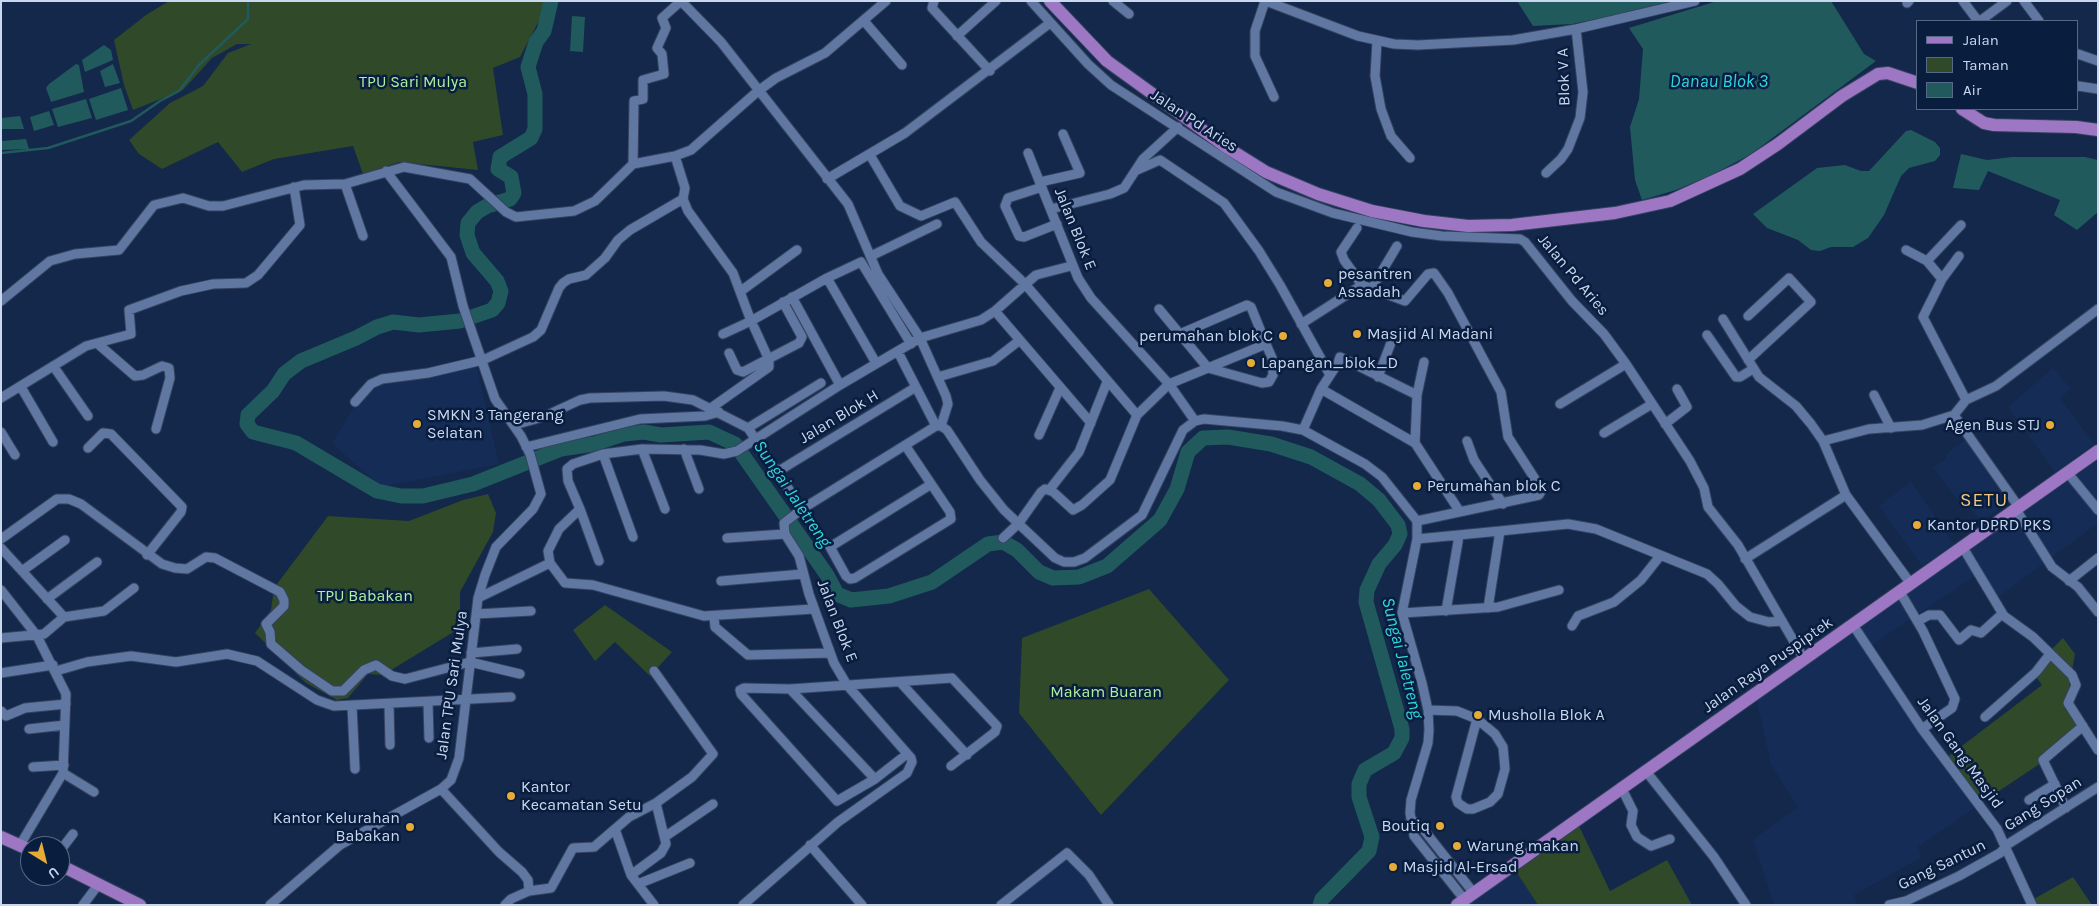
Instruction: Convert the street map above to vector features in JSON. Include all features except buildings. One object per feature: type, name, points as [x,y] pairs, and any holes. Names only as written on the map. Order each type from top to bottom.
[{"type":"main road","points":[[1050,1],[1107,61],[1226,147],[1266,172],[1318,194],[1372,211],[1424,221],[1468,226],[1512,225],[1615,213],[1670,201],[1740,169],[1778,144],[1842,96],[1878,74],[1888,73],[1916,82]]},
{"type":"main road","points":[[1964,110],[1984,123],[1994,126],[2076,127],[2098,130]]},
{"type":"main road","name":"Jalan Raya Puspiptek","points":[[1465,898],[1900,592],[2016,507],[2098,451]]},
{"type":"main road","points":[[1,837],[20,846]]},
{"type":"main road","points":[[70,870],[140,905]]},
{"type":"street","points":[[633,164],[634,101],[643,98],[643,80],[664,74],[662,54],[657,48],[666,28],[662,18],[681,1],[721,42],[848,204],[878,274],[920,338],[938,377],[948,404],[938,426]]},
{"type":"street","points":[[1,301],[50,261],[75,254],[119,250],[148,211],[157,204],[183,198],[216,206],[316,183],[345,184],[404,167],[470,179],[506,212],[516,217],[574,211],[595,201],[633,164],[675,156],[691,150],[758,91],[776,78],[803,66],[825,53],[886,1]]},
{"type":"street","points":[[934,1],[932,8],[990,71]]},
{"type":"street","name":"Jalan Pd Aries","points":[[1031,1],[1088,64],[1111,85],[1276,192],[1334,213],[1412,232],[1442,236],[1523,240],[1572,300],[1604,334],[1626,364],[1700,480],[1708,507],[1734,539],[1804,659]]},
{"type":"street","points":[[1113,1],[1129,14]]},
{"type":"street","points":[[1274,97],[1255,56],[1255,30],[1266,1],[1376,41],[1418,45],[1513,40],[1576,30],[1695,1]]},
{"type":"street","points":[[1963,1],[1978,20]]},
{"type":"street","points":[[1980,20],[2007,1]]},
{"type":"street","points":[[2024,1],[2038,20]]},
{"type":"street","points":[[958,36],[1000,3]]},
{"type":"street","points":[[864,21],[902,65]]},
{"type":"street","points":[[828,179],[905,133],[990,71],[1050,23]]},
{"type":"street","name":"Blok V A","points":[[1546,173],[1561,159],[1568,149],[1580,118],[1583,87],[1576,30]]},
{"type":"street","points":[[1376,41],[1375,76],[1381,109],[1391,136],[1410,158]]},
{"type":"street","points":[[2079,54],[2098,61]]},
{"type":"street","points":[[2079,86],[2098,89]]},
{"type":"street","points":[[1051,209],[1115,192],[1127,184],[1143,159],[1178,127]]},
{"type":"street","points":[[1057,224],[1024,237],[1019,236],[1005,206],[1008,198],[1041,184],[1080,173],[1063,134]]},
{"type":"street","name":"Jalan Blok E","points":[[1028,153],[1072,266],[1091,298],[1169,384],[1195,421]]},
{"type":"street","points":[[870,155],[900,206],[921,216],[955,202],[981,242],[1025,284],[1106,382],[1136,415]]},
{"type":"street","points":[[386,171],[451,257],[463,306],[495,399],[514,425],[528,451],[640,419],[704,416],[715,410],[769,367],[769,360],[752,324],[733,273],[688,211],[683,199],[685,188],[675,156]]},
{"type":"street","points":[[1135,171],[1160,160],[1218,198],[1259,250],[1330,374]]},
{"type":"street","points":[[345,184],[363,236]]},
{"type":"street","points":[[1,398],[22,387],[86,346],[130,334],[130,310],[181,291],[213,284],[246,282],[258,276],[300,224],[294,187]]},
{"type":"street","points":[[355,402],[371,384],[382,379],[428,373],[483,360],[537,334],[563,283],[569,279],[586,275],[605,258],[618,240],[630,230],[683,199]]},
{"type":"street","points":[[871,256],[936,224]]},
{"type":"street","points":[[1926,261],[1961,225]]},
{"type":"street","points":[[1357,228],[1341,252],[1344,260],[1362,285],[1405,301],[1428,274],[1434,273],[1448,293],[1501,392],[1508,437],[1541,486],[1542,492],[1539,495],[1417,521]]},
{"type":"street","points":[[1372,288],[1397,246]]},
{"type":"street","points":[[741,291],[797,250]]},
{"type":"street","points":[[1906,250],[1926,261],[1942,279]]},
{"type":"street","points":[[1959,256],[1942,279],[1923,317],[1966,400]]},
{"type":"street","points":[[723,334],[752,324],[792,296],[860,262],[864,263],[910,344]]},
{"type":"street","points":[[599,561],[568,481],[567,469],[573,464],[603,454],[642,449],[684,449],[724,454],[737,452],[840,384],[920,338],[974,323],[995,312],[1036,275],[1072,266]]},
{"type":"street","points":[[826,278],[876,363]]},
{"type":"street","points":[[1748,316],[1789,278],[1811,302],[1748,360]]},
{"type":"street","points":[[1301,324],[1362,285]]},
{"type":"street","points":[[792,296],[840,384]]},
{"type":"street","points":[[729,353],[736,370],[741,373],[802,341],[802,337],[783,302]]},
{"type":"street","points":[[1159,309],[1208,368],[1262,383],[1269,382],[1274,372],[1272,358],[1251,307],[1248,305],[1180,334]]},
{"type":"street","points":[[1823,441],[1869,429],[1922,425],[1954,415],[1966,400],[1996,386],[2098,309]]},
{"type":"street","points":[[995,312],[1091,423]]},
{"type":"street","points":[[1723,319],[1753,369],[1764,382],[1796,406],[1823,441],[1846,495],[1911,584]]},
{"type":"street","points":[[1707,335],[1736,377],[1740,377],[1753,369]]},
{"type":"street","points":[[938,377],[993,361],[1020,340]]},
{"type":"street","points":[[1378,377],[1392,340]]},
{"type":"street","points":[[98,344],[135,376],[165,366],[169,368],[170,378],[156,428]]},
{"type":"street","points":[[1003,538],[1019,524],[1041,492],[1046,489],[1051,491],[1068,508],[1076,510],[1110,480],[1136,415],[1169,384],[1266,344]]},
{"type":"street","points":[[898,352],[938,426],[947,430],[980,480],[998,503],[1060,560],[1070,562],[1082,560],[1142,515],[1175,444],[1183,430],[1195,421],[1212,419],[1303,430],[1374,471],[1389,484],[1417,521],[1417,539],[1402,613],[1428,710],[1428,743],[1411,800],[1414,836],[1465,898]]},
{"type":"street","points":[[1303,430],[1321,389],[1340,357],[1418,395]]},
{"type":"street","points":[[1416,443],[1418,395],[1424,362]]},
{"type":"street","points":[[1560,404],[1626,364]]},
{"type":"street","points":[[54,367],[88,416]]},
{"type":"street","points":[[1051,491],[1051,487],[1080,452],[1106,382]]},
{"type":"street","points":[[748,428],[821,383]]},
{"type":"street","points":[[22,387],[53,442]]},
{"type":"street","name":"Jalan Blok H","points":[[776,472],[916,387]]},
{"type":"street","points":[[1039,435],[1060,388]]},
{"type":"street","points":[[1321,389],[1416,443],[1460,512]]},
{"type":"street","points":[[1665,424],[1687,407],[1677,389]]},
{"type":"street","points":[[1874,394],[1891,428]]},
{"type":"street","points":[[514,425],[543,417],[580,400],[590,398],[673,396],[693,400],[748,428],[753,441],[776,472],[799,511]]},
{"type":"street","points":[[1604,433],[1652,404]]},
{"type":"street","points":[[1954,415],[2016,507],[2048,562],[2078,587],[2098,612]]},
{"type":"street","name":"Jalan Blok E","points":[[909,758],[847,685],[830,653],[802,574],[798,552],[785,534],[784,523],[799,511],[938,426]]},
{"type":"street","points":[[1,432],[15,455]]},
{"type":"street","points":[[88,448],[103,433],[111,434],[182,507],[181,512],[148,555]]},
{"type":"street","points":[[1467,440],[1474,460],[1503,504]]},
{"type":"street","name":"Jalan Blok E","points":[[905,445],[952,516],[948,522],[851,579],[846,576],[830,548],[930,485]]},
{"type":"street","points":[[642,449],[664,509]]},
{"type":"street","points":[[684,449],[699,489]]},
{"type":"street","name":"Jalan TPU Sari Mulya","points":[[270,905],[340,845],[441,789],[450,780],[455,771],[466,701],[478,598],[485,575],[496,547],[538,502],[541,494],[539,482],[528,451]]},
{"type":"street","points":[[603,454],[632,537]]},
{"type":"street","points":[[2067,472],[2098,510]]},
{"type":"street","points":[[1745,559],[1846,495]]},
{"type":"street","points":[[1,539],[57,499],[69,498],[81,504],[148,555],[175,568],[191,568],[206,557],[214,558],[280,592],[284,600],[284,606],[266,624],[271,644],[301,670],[332,691],[343,691],[364,670],[376,665],[392,676],[405,679],[470,658],[517,649]]},
{"type":"street","points":[[580,508],[559,529],[548,550],[550,562],[565,582],[593,585],[694,615],[714,616],[814,609]]},
{"type":"street","points":[[1417,539],[1568,524],[1587,526],[1707,574],[1736,606],[1750,617],[1769,622],[1782,621]]},
{"type":"street","points":[[1488,608],[1500,531]]},
{"type":"street","points":[[727,538],[785,534]]},
{"type":"street","points":[[1446,611],[1459,536]]},
{"type":"street","points":[[22,571],[65,540]]},
{"type":"street","points":[[1962,546],[2002,614],[2033,637],[2075,681],[2076,686],[2067,702],[2083,726],[2095,735],[2098,750]]},
{"type":"street","points":[[1,548],[64,617]]},
{"type":"street","points":[[1572,626],[1578,616],[1614,602],[1641,580],[1660,556]]},
{"type":"street","points":[[2069,581],[2098,558]]},
{"type":"street","points":[[47,599],[97,562]]},
{"type":"street","points":[[478,598],[550,562]]},
{"type":"street","points":[[721,580],[802,574]]},
{"type":"street","points":[[1,638],[37,636],[49,631],[64,617],[104,611],[134,588]]},
{"type":"street","points":[[1,590],[37,636],[65,690],[64,769],[31,836]]},
{"type":"street","points":[[1402,613],[1488,608],[1531,599],[1559,590]]},
{"type":"street","points":[[1900,592],[1918,621],[1951,687],[1955,701],[1952,708],[1922,728]]},
{"type":"street","points":[[476,614],[531,611]]},
{"type":"street","points":[[1918,621],[1929,615],[1940,615],[1960,640],[1971,630],[1981,633],[2002,614]]},
{"type":"street","points":[[714,616],[715,627],[748,656],[830,653]]},
{"type":"street","name":"Jalan Gang Masjid","points":[[1852,625],[1922,728],[1993,824],[2032,905]]},
{"type":"street","points":[[1,673],[55,668],[131,656],[176,662],[227,654],[257,661],[317,700],[334,706],[389,705],[511,697]]},
{"type":"street","points":[[1985,717],[2036,672],[2050,654]]},
{"type":"street","points":[[470,658],[520,674]]},
{"type":"street","points":[[505,905],[511,899],[529,891],[551,888],[572,848],[594,847],[629,817],[656,803],[692,777],[713,754],[654,671]]},
{"type":"street","points":[[909,758],[837,802],[740,692],[744,688],[790,689],[952,678],[996,724],[995,732],[951,766]]},
{"type":"street","points":[[900,682],[967,755]]},
{"type":"street","points":[[790,689],[875,779]]},
{"type":"street","points":[[428,703],[429,738]]},
{"type":"street","points":[[3,715],[25,708],[66,704]]},
{"type":"street","points":[[389,705],[390,744]]},
{"type":"street","points":[[352,706],[355,769]]},
{"type":"street","points":[[1428,710],[1457,711],[1477,719],[1495,734],[1506,757],[1505,769],[1494,799],[1478,807],[1467,809],[1458,804],[1456,797],[1477,719]]},
{"type":"street","points":[[29,729],[65,725]]},
{"type":"street","points":[[2066,808],[2042,760],[2083,726]]},
{"type":"street","points":[[743,905],[810,845],[864,803],[907,773],[909,758]]},
{"type":"street","points":[[33,767],[64,769],[94,792]]},
{"type":"street","points":[[1645,770],[1700,838],[1746,905]]},
{"type":"street","points":[[2030,800],[2055,784]]},
{"type":"street","points":[[1621,787],[1633,811],[1631,825],[1637,837],[1651,846],[1670,839]]},
{"type":"street","name":"Gang Sopan","points":[[2005,846],[2098,787]]},
{"type":"street","points":[[441,789],[499,852],[522,872],[528,880],[529,891]]},
{"type":"street","points":[[632,875],[661,854],[666,844],[666,836],[656,803]]},
{"type":"street","points":[[666,836],[713,804]]},
{"type":"street","points":[[1411,818],[1423,829],[1465,898]]},
{"type":"street","points":[[615,829],[632,875],[654,905]]},
{"type":"street","points":[[70,838],[73,834]]},
{"type":"street","points":[[810,845],[862,905]]},
{"type":"street","name":"Gang Santun","points":[[1889,905],[1909,900],[1959,876],[2005,846]]},
{"type":"street","points":[[1000,905],[1067,853],[1089,875],[1109,905]]},
{"type":"street","points":[[638,884],[690,863]]},
{"type":"street","points":[[84,905],[98,885]]},
{"type":"shaded area","name":"SMKN 3 Tangerang Selatan","points":[[476,364],[499,464],[381,487],[332,443],[355,406],[381,384]]},
{"type":"shaded area","name":"Agen Bus STJ","points":[[2053,368],[2071,389],[2060,398],[2094,444],[2055,472],[2008,407]]},
{"type":"shaded area","points":[[1966,439],[2011,500],[1981,522],[1969,507],[1965,509],[1933,468],[1947,458],[1945,455]]},
{"type":"shaded area","points":[[2098,456],[2098,523],[1993,601],[1975,576],[1870,646],[1978,805],[1918,847],[1922,857],[1854,895],[1858,905],[1774,905],[1753,840],[1798,807],[1771,765],[1756,697]]},
{"type":"shaded area","name":"Kantor DPRD PKS","points":[[1911,482],[1954,544],[1922,566],[1879,506]]},
{"type":"shaded area","points":[[1073,850],[1105,905],[1006,905]]},
{"type":"shaded area","points":[[1515,870],[1538,905],[1467,905]]},
{"type":"green space","name":"TPU Sari Mulya","points":[[169,1],[546,1],[543,13],[520,57],[493,68],[503,135],[473,142],[478,170],[399,162],[363,174],[353,146],[274,159],[242,172],[218,142],[162,169],[139,154],[129,140],[170,103],[203,86],[228,53],[251,44],[237,44],[212,58],[183,90],[133,110],[124,85],[114,40],[146,15]]},
{"type":"green space","name":"TPU Babakan","points":[[488,494],[496,513],[493,532],[460,592],[460,628],[383,675],[368,674],[348,698],[337,700],[306,683],[255,633],[271,610],[274,588],[328,516],[409,521],[463,500]]},
{"type":"green space","name":"Makam Buaran","points":[[1149,589],[1229,680],[1101,815],[1019,713],[1022,638]]},
{"type":"green space","points":[[605,605],[672,652],[650,676],[615,642],[595,661],[573,630]]},
{"type":"green space","points":[[2063,638],[2075,654],[2065,709],[2080,724],[2041,763],[1978,805],[1946,758],[2042,685],[2031,670]]},
{"type":"green space","points":[[1579,826],[1610,891],[1667,860],[1692,905],[1538,905],[1515,870]]},
{"type":"green space","points":[[2073,877],[2092,905],[2023,905]]},
{"type":"water","points":[[1517,1],[1669,1],[1659,6],[1572,24],[1533,26]]},
{"type":"water","name":"Danau Blok 3","points":[[1717,1],[1831,1],[1864,54],[1876,61],[1751,154],[1712,175],[1676,190],[1642,200],[1635,180],[1630,127],[1639,99],[1643,49],[1629,28]]},
{"type":"water","points":[[572,16],[585,17],[583,52],[570,51]]},
{"type":"water","points":[[104,45],[111,50],[113,60],[85,72],[82,60]]},
{"type":"water","points":[[76,64],[79,65],[84,92],[51,102],[46,88]]},
{"type":"water","points":[[113,64],[120,83],[105,87],[100,71]]},
{"type":"water","points":[[121,88],[128,110],[96,120],[89,99]]},
{"type":"water","points":[[86,99],[92,118],[58,127],[52,109]]},
{"type":"water","points":[[49,111],[54,125],[34,131],[30,117]]},
{"type":"water","points":[[20,116],[24,129],[1,129],[1,118]]},
{"type":"water","points":[[1911,130],[1935,142],[1940,148],[1940,155],[1935,161],[1909,168],[1901,176],[1884,215],[1868,238],[1853,247],[1831,247],[1820,251],[1811,250],[1798,240],[1767,228],[1753,214],[1817,168],[1845,165],[1861,171],[1869,171],[1906,131]]},
{"type":"water","points":[[26,139],[29,149],[1,150],[1,141]]},
{"type":"water","points":[[1961,154],[1987,160],[2012,157],[2085,157],[2098,160],[2098,212],[2077,230],[2054,215],[2060,200],[1988,171],[1979,190],[1953,188]]},
{"type":"waterway","points":[[1,153],[48,148],[131,121],[160,101],[179,91],[199,65],[248,19],[248,1]]},
{"type":"waterway","name":"Sungai Jaletreng","points":[[551,1],[544,31],[536,42],[528,67],[535,94],[535,129],[531,138],[500,157],[498,169],[511,177],[514,193],[510,199],[487,206],[477,212],[468,223],[467,235],[473,253],[497,281],[501,291],[498,303],[492,310],[460,321],[419,325],[393,322],[377,327],[301,361],[284,374],[273,391],[248,415],[247,424],[253,432],[296,443],[377,491],[401,496],[423,496],[473,484],[561,449],[594,444],[624,434],[644,432],[661,435],[709,432],[735,444],[827,575],[837,594],[851,600],[889,596],[932,582],[988,544],[1003,542],[1017,550],[1039,572],[1053,578],[1079,577],[1107,566],[1160,520],[1177,489],[1188,452],[1203,438],[1228,437],[1271,444],[1311,457],[1360,484],[1379,500],[1398,525],[1400,534],[1395,545],[1379,564],[1367,590],[1366,602],[1402,729],[1402,738],[1394,753],[1365,770],[1359,784],[1359,797],[1372,837],[1369,851],[1322,899],[1320,905]]},
{"type":"place","name":"pesantren Assadah","points":[[1328,283]]},
{"type":"place","name":"Masjid Al Madani","points":[[1357,334]]},
{"type":"place","name":"perumahan blok C","points":[[1283,336]]},
{"type":"place","name":"Lapangan_blok_D","points":[[1251,363]]},
{"type":"place","name":"SMKN 3 Tangerang Selatan","points":[[417,424]]},
{"type":"place","name":"Agen Bus STJ","points":[[2050,425]]},
{"type":"place","name":"Perumahan blok C","points":[[1417,486]]},
{"type":"place","name":"Kantor DPRD PKS","points":[[1917,525]]},
{"type":"place","name":"Musholla Blok A","points":[[1478,715]]},
{"type":"place","name":"Kantor Kecamatan Setu","points":[[511,796]]},
{"type":"place","name":"Boutiq","points":[[1440,826]]},
{"type":"place","name":"Kantor Kelurahan Babakan","points":[[410,827]]},
{"type":"place","name":"Warung makan","points":[[1457,846]]},
{"type":"place","name":"Masjid Al-Ersad","points":[[1393,867]]},
{"type":"district","name":"SETU","points":[[1984,501]]}]
